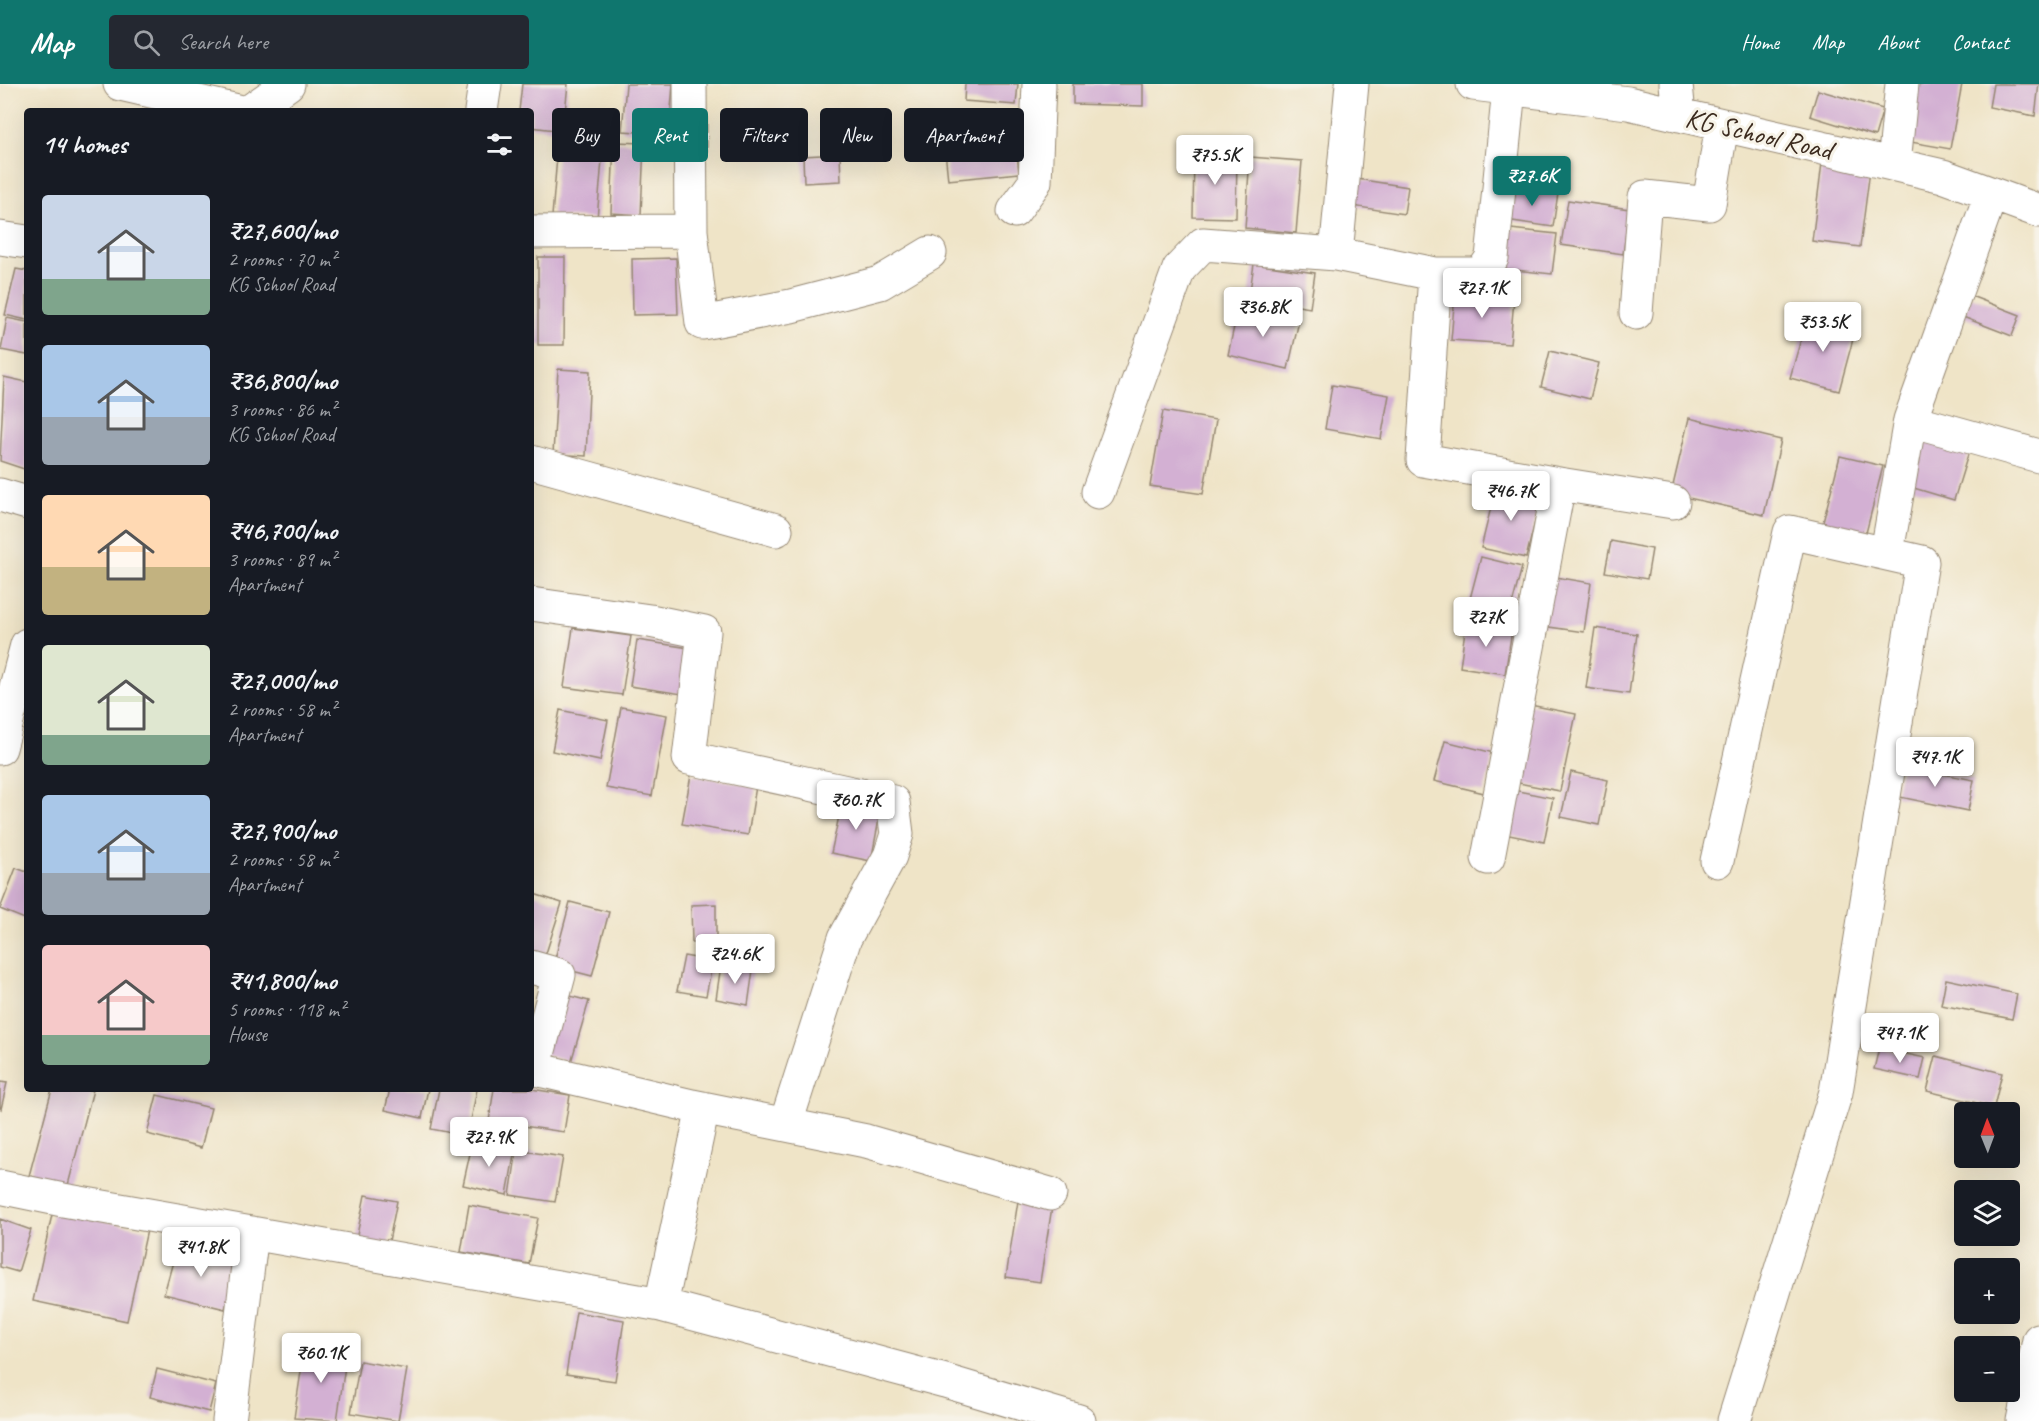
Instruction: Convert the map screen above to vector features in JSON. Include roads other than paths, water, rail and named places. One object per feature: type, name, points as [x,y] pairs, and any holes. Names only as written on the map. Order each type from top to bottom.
[{"type":"street","points":[[120,84],[225,108]]},
{"type":"street","points":[[254,108],[288,84]]},
{"type":"street","points":[[481,108],[485,84]]},
{"type":"street","points":[[690,84],[691,231],[702,323],[791,306],[880,283],[930,253]]},
{"type":"street","points":[[1014,212],[1035,182],[1039,84]]},
{"type":"street","points":[[1336,254],[1352,84]]},
{"type":"street","name":"KG School Road","points":[[1473,84],[1628,103],[1677,99],[1722,125],[1942,176],[2039,211]]},
{"type":"street","points":[[1894,164],[1902,84]]},
{"type":"street","points":[[1098,492],[1179,269],[1203,244],[1336,254],[1436,274],[1475,274],[1484,270],[1492,258],[1509,89]]},
{"type":"street","points":[[1636,314],[1645,197],[1709,204],[1722,125]]},
{"type":"street","points":[[1887,552],[1910,420],[1991,194]]},
{"type":"street","points":[[534,232],[691,231]]},
{"type":"street","points":[[0,238],[24,242]]},
{"type":"street","points":[[1436,274],[1423,460],[1673,502]]},
{"type":"street","points":[[1910,420],[2039,456]]},
{"type":"street","points":[[534,463],[776,530]]},
{"type":"street","points":[[1488,858],[1559,484]]},
{"type":"street","points":[[0,495],[24,502]]},
{"type":"street","points":[[1717,861],[1790,532],[1887,552],[1922,562],[1836,1092],[1734,1421]]},
{"type":"street","points":[[534,604],[650,621],[704,632],[688,758],[893,802],[897,834],[890,855],[845,938],[786,1123]]},
{"type":"street","points":[[0,748],[24,656]]},
{"type":"street","points":[[534,968],[559,975],[534,1062]]},
{"type":"street","points":[[534,1069],[704,1108],[866,1141],[1050,1194]]},
{"type":"street","points":[[661,1305],[704,1108]]},
{"type":"street","points":[[0,1187],[661,1305],[945,1381],[1079,1421]]},
{"type":"street","points":[[229,1421],[252,1233]]},
{"type":"street","points":[[2023,1421],[2039,1340]]}]
